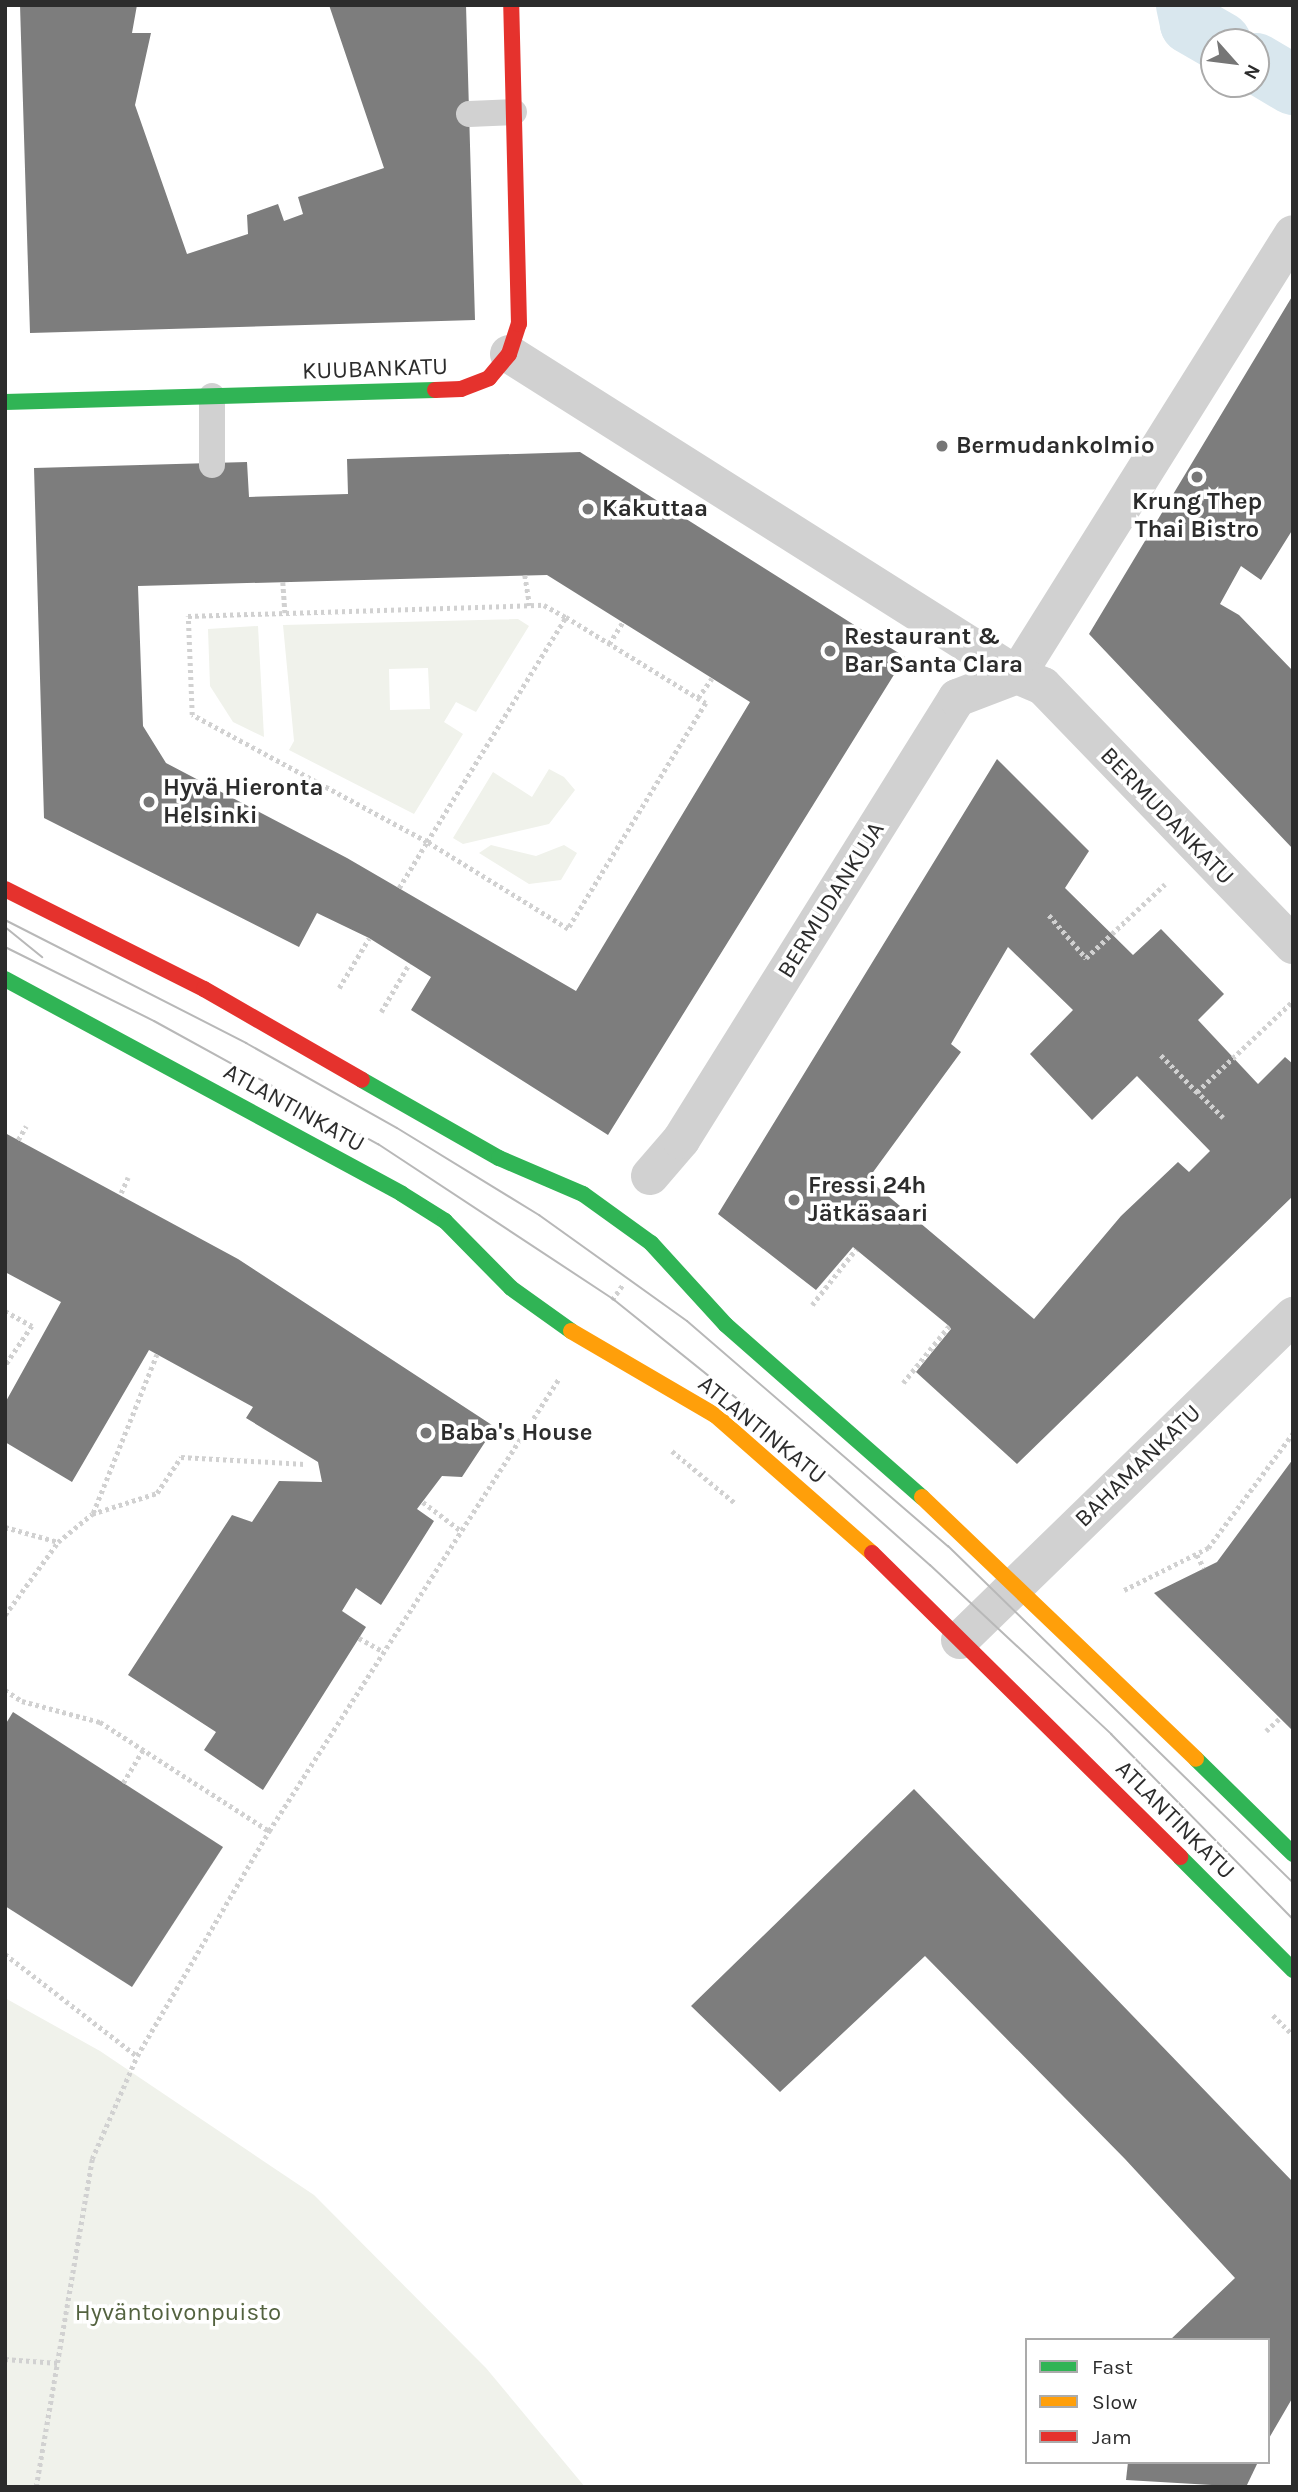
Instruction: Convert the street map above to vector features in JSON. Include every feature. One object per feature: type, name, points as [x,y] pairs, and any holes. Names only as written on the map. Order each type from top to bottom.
[{"type":"street","name":"KUUBANKATU","points":[[5,402],[461,389],[489,378],[509,354],[519,324],[511,5]]},
{"type":"street","points":[[509,354],[1030,681],[1293,234]]},
{"type":"street","name":"BERMUDANKATU","points":[[1030,681],[1293,945]]},
{"type":"street","name":"BERMUDANKUJA","points":[[650,1176],[681,1140],[957,698],[1030,681]]},
{"type":"street","points":[[5,889],[216,996],[499,1158],[583,1194],[651,1243],[726,1325],[1017,1584],[1293,1854]]},
{"type":"street","name":"ATLANTINKATU","points":[[5,979],[172,1066],[445,1222],[511,1288],[551,1320],[715,1415],[911,1586],[972,1628],[1293,1970]]},
{"type":"street","name":"BAHAMANKATU","points":[[972,1628],[1293,1316]]},
{"type":"lane","points":[[469,114],[514,112]]},
{"type":"lane","points":[[212,396],[212,465]]},
{"type":"path","points":[[525,575],[530,606]]},
{"type":"path","points":[[283,582],[285,613]]},
{"type":"path","points":[[544,605],[566,617],[706,703],[568,929],[427,842],[192,715],[188,616],[530,606],[544,605]]},
{"type":"path","points":[[399,888],[566,617]]},
{"type":"path","points":[[609,643],[623,622]]},
{"type":"path","points":[[698,698],[712,678]]},
{"type":"path","points":[[1049,915],[1086,958],[1201,852]]},
{"type":"path","points":[[339,988],[369,938]]},
{"type":"path","points":[[381,1012],[409,964]]},
{"type":"path","points":[[1198,1092],[1293,1001]]},
{"type":"path","points":[[1161,1055],[1223,1118]]},
{"type":"path","points":[[18,1140],[26,1126]]},
{"type":"path","points":[[121,1193],[128,1177]]},
{"type":"path","points":[[812,1305],[856,1249]]},
{"type":"path","points":[[5,1311],[32,1326],[5,1366]]},
{"type":"path","points":[[903,1383],[949,1326]]},
{"type":"path","points":[[92,1514],[157,1354]]},
{"type":"path","points":[[36,2487],[92,2159],[137,2056],[269,1831],[383,1651],[559,1378],[566,1381]]},
{"type":"path","points":[[1124,1590],[1208,1548],[1293,1433]]},
{"type":"path","points":[[661,1442],[744,1510]]},
{"type":"path","points":[[5,1615],[58,1542],[92,1514],[158,1493],[181,1457],[305,1464]]},
{"type":"path","points":[[423,1502],[460,1530]]},
{"type":"path","points":[[5,1527],[58,1542]]},
{"type":"path","points":[[1196,1555],[1204,1568]]},
{"type":"path","points":[[359,1638],[383,1651]]},
{"type":"path","points":[[5,1690],[22,1701],[100,1722],[269,1831]]},
{"type":"path","points":[[1266,1731],[1280,1718]]},
{"type":"path","points":[[123,1783],[143,1750]]},
{"type":"path","points":[[5,1954],[137,2056]]},
{"type":"path","points":[[5,2359],[58,2363]]},
{"type":"green space","points":[[518,619],[529,626],[476,712],[456,702],[444,722],[463,734],[414,814],[289,750],[294,741],[283,625]],"holes":[[[428,668],[430,709],[390,710],[389,669]]]},
{"type":"green space","points":[[258,626],[264,737],[233,722],[210,686],[208,629]]},
{"type":"green space","points":[[549,769],[564,777],[575,790],[549,824],[463,844],[453,838],[493,772],[532,797]]},
{"type":"green space","points":[[491,845],[536,856],[564,845],[577,853],[561,880],[529,884],[479,853]]},
{"type":"green space","name":"Hyväntoivonpuisto","points":[[5,1998],[100,2051],[314,2195],[486,2368],[585,2487],[5,2487]]},
{"type":"building","points":[[20,5],[137,5],[132,33],[151,33],[135,105],[187,254],[248,234],[247,215],[278,204],[284,221],[303,214],[298,197],[384,168],[329,5],[466,5],[475,320],[30,333]]},
{"type":"building","points":[[1293,295],[1293,529],[1261,580],[1241,566],[1220,604],[1239,615],[1293,671],[1293,849],[1089,634]]},
{"type":"building","points":[[580,452],[905,657],[608,1135],[411,1010],[431,977],[369,938],[317,913],[299,947],[44,818],[34,468],[247,462],[249,497],[348,494],[347,459]],"holes":[[[547,575],[750,702],[576,991],[347,858],[166,763],[143,726],[138,586]]]},
{"type":"building","points":[[997,759],[1089,851],[1065,888],[1133,955],[1161,929],[1224,994],[1198,1020],[1258,1084],[1285,1057],[1293,1064],[1293,1196],[1017,1464],[916,1372],[951,1329],[949,1326],[853,1247],[816,1290],[718,1214]],"holes":[[[1008,947],[1073,1010],[1030,1054],[1092,1120],[1137,1076],[1210,1151],[1189,1172],[1178,1162],[1121,1216],[1034,1319],[868,1179],[961,1052],[951,1044]]]},
{"type":"building","points":[[5,1133],[238,1259],[495,1427],[462,1477],[442,1476],[417,1509],[434,1521],[381,1605],[356,1588],[342,1611],[366,1627],[263,1790],[204,1750],[216,1732],[128,1675],[232,1515],[252,1522],[279,1481],[322,1482],[318,1462],[246,1418],[253,1407],[149,1350],[72,1482],[5,1442],[5,1403],[61,1302],[5,1272]]},
{"type":"building","points":[[1293,1459],[1293,1731],[1154,1593],[1217,1562]]},
{"type":"building","points":[[13,1712],[223,1847],[132,1987],[5,1906],[5,1725]]},
{"type":"building","points":[[914,1789],[1293,2182],[1293,2397],[1270,2437],[1270,2338],[1172,2338],[1235,2278],[1125,2159],[925,1956],[780,2092],[691,2006]]},
{"type":"building","points":[[1128,2464],[1257,2464],[1246,2487],[1126,2480]]},
{"type":"waterway","points":[[1186,5],[1190,24],[1200,30]]},
{"type":"waterway","points":[[1270,71],[1293,85]]},
{"type":"tram line","points":[[5,920],[246,1043],[397,1128],[539,1215],[687,1321],[948,1546],[1293,1883]]},
{"type":"tram line","points":[[5,927],[42,957]]},
{"type":"tram line","points":[[5,947],[154,1021],[378,1144],[613,1299],[797,1447],[930,1565],[1111,1734],[1293,1919]]},
{"type":"traffic: fast","points":[[5,402],[435,390]]},
{"type":"traffic: fast","points":[[5,979],[402,1194],[445,1221],[511,1288],[571,1331]]},
{"type":"traffic: fast","points":[[362,1080],[499,1158],[583,1194],[651,1243],[726,1325],[922,1497]]},
{"type":"traffic: fast","points":[[1196,1759],[1293,1854]]},
{"type":"traffic: fast","points":[[1180,1857],[1293,1970]]},
{"type":"traffic: slow","points":[[571,1331],[715,1415],[872,1553]]},
{"type":"traffic: slow","points":[[922,1497],[1196,1759]]},
{"type":"traffic: jam","points":[[435,390],[461,389],[489,378],[509,354],[519,324],[511,5]]},
{"type":"traffic: jam","points":[[5,889],[204,989],[362,1080]]},
{"type":"traffic: jam","points":[[872,1553],[1180,1857]]},
{"type":"place","name":"Bermudankolmio","points":[[942,446]]},
{"type":"place","name":"Krung Thep Thai Bistro","points":[[1197,477]]},
{"type":"place","name":"Kakuttaa","points":[[588,509]]},
{"type":"place","name":"Restaurant & Bar Santa Clara","points":[[830,651]]},
{"type":"place","name":"Hyvä Hieronta Helsinki","points":[[149,802]]},
{"type":"place","name":"Fressi 24h Jätkäsaari","points":[[794,1200]]},
{"type":"place","name":"Baba's House","points":[[426,1433]]}]
